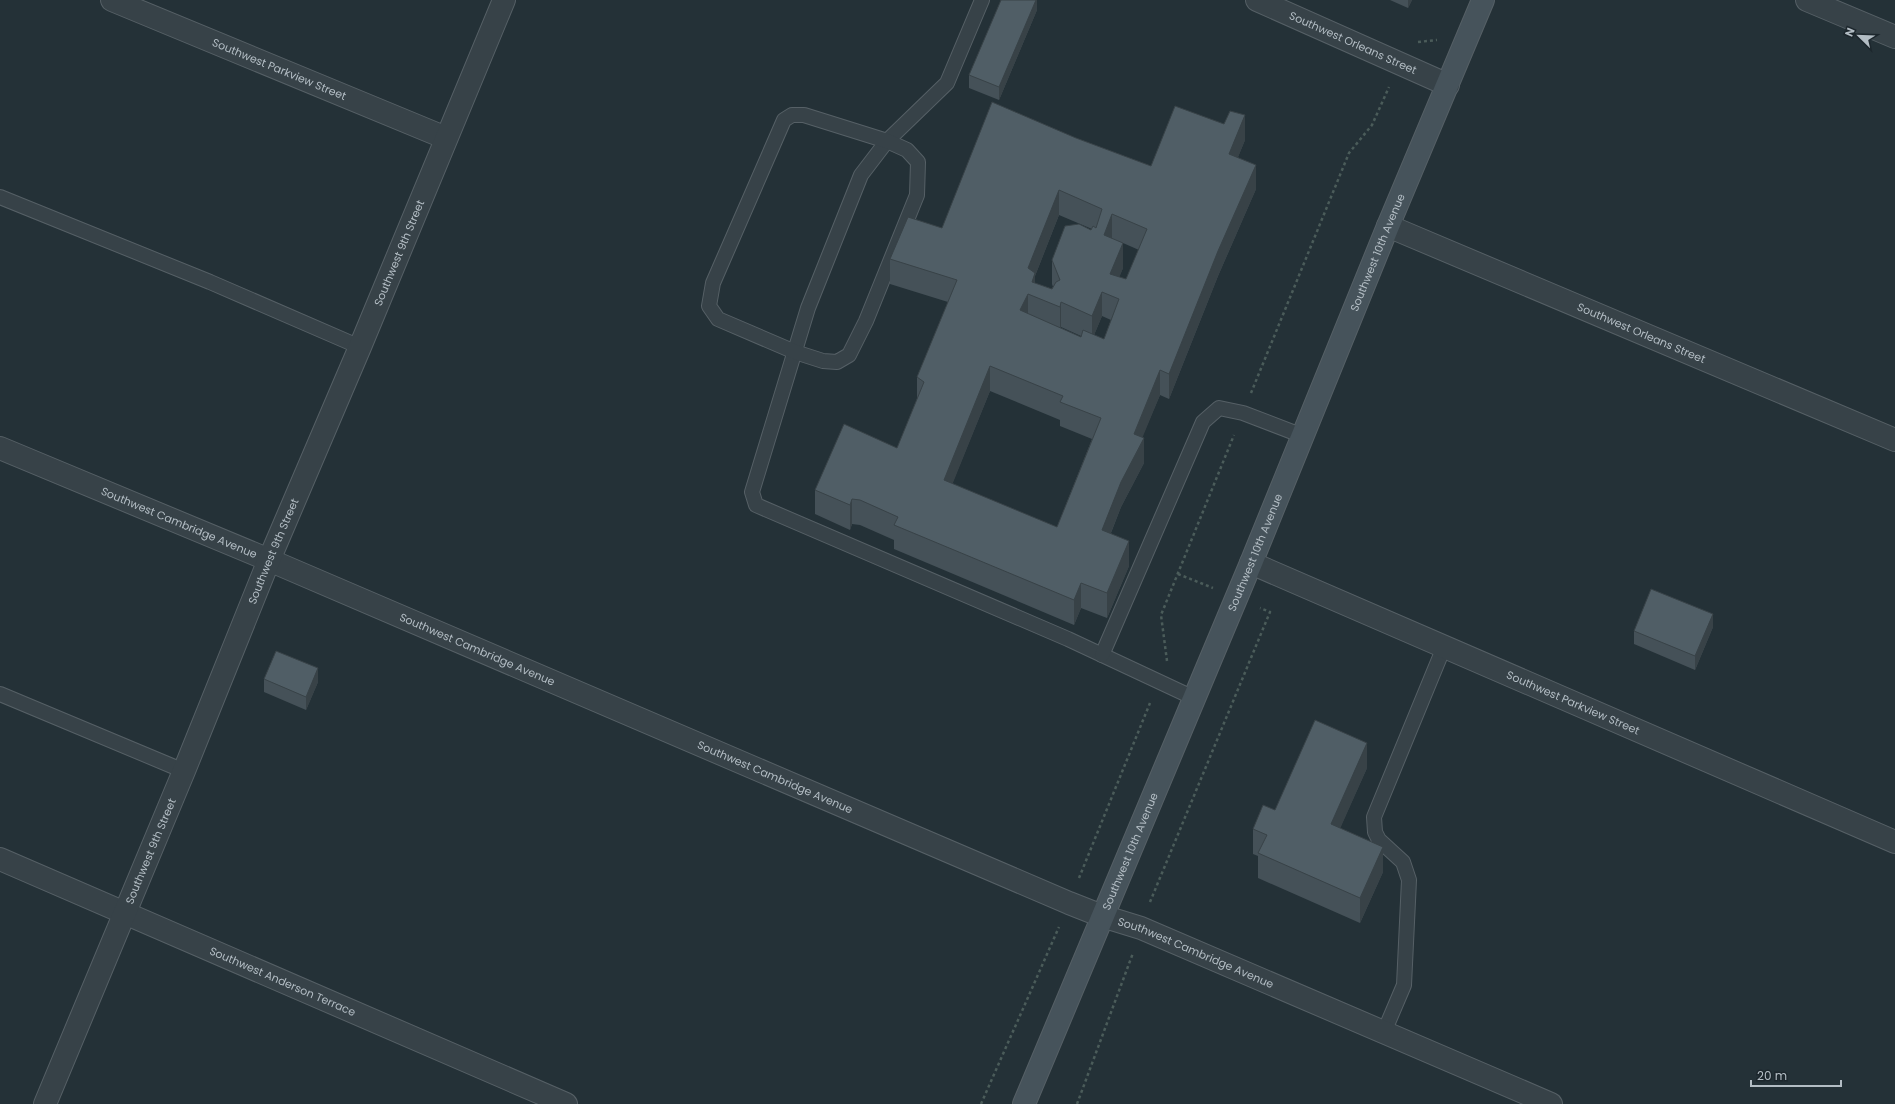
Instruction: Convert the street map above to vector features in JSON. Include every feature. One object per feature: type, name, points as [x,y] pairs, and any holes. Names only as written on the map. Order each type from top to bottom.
[{"type":"main road","name":"Southwest 10th Avenue","points":[[1024,1104],[1251,564],[1388,226],[1483,0]]},
{"type":"street","name":"Southwest Parkview Street","points":[[112,0],[446,138]]},
{"type":"street","name":"Southwest 9th Street","points":[[45,1104],[184,771],[269,560],[360,347],[504,0]]},
{"type":"street","name":"Southwest Orleans Street","points":[[1257,0],[1448,85]]},
{"type":"street","points":[[1807,0],[1895,37]]},
{"type":"street","name":"Southwest Orleans Street","points":[[1388,226],[1895,440]]},
{"type":"street","name":"Southwest Cambridge Avenue","points":[[0,448],[269,560],[1069,903],[1102,916],[1141,928],[1552,1104]]},
{"type":"street","name":"Southwest Parkview Street","points":[[1251,564],[1895,842]]},
{"type":"street","name":"Southwest Anderson Terrace","points":[[0,859],[566,1104]]},
{"type":"lane","points":[[982,0],[947,83],[887,141],[861,174],[808,308],[752,492],[756,505],[1102,655],[1194,698]]},
{"type":"lane","points":[[792,115],[804,115],[887,141],[907,150],[918,162],[917,195],[866,322],[849,356],[837,362],[823,361],[795,352],[718,318],[709,306],[713,283],[784,120],[792,115]]},
{"type":"lane","points":[[0,197],[210,282],[360,347]]},
{"type":"lane","points":[[1102,655],[1203,422],[1219,408],[1243,413],[1303,436]]},
{"type":"lane","points":[[1384,1032],[1404,985],[1409,880],[1403,862],[1379,840],[1375,832],[1374,817],[1444,647]]},
{"type":"lane","points":[[0,694],[184,771]]},
{"type":"path","points":[[981,1104],[1069,903],[1167,660],[1161,615],[1349,153],[1372,125],[1408,42],[1436,40],[1439,34]]},
{"type":"path","points":[[1077,1104],[1131,959],[1153,894],[1270,612],[1178,574]]},
{"type":"building","points":[[1001,0],[1036,0],[999,87],[969,75]]},
{"type":"building","points":[[992,102],[1076,138],[1151,166],[1175,106],[1224,124],[1230,111],[1245,115],[1229,154],[1256,165],[1218,251],[1169,374],[1160,370],[1134,434],[1144,438],[1121,482],[1102,530],[1129,541],[1107,593],[1081,583],[1074,600],[894,525],[898,517],[860,500],[852,499],[850,505],[815,490],[844,424],[897,448],[924,382],[917,377],[957,280],[890,259],[908,217],[942,228]],"holes":[[[1059,190],[1102,209],[1096,228],[1093,226],[1091,230],[1079,224],[1065,226],[1052,260],[1060,280],[1056,282],[1052,289],[1032,282],[1035,273],[1028,268]],[[1112,214],[1147,229],[1126,279],[1110,274],[1123,243],[1104,235]],[[1102,292],[1119,299],[1104,339],[1083,330],[1081,337],[1020,310],[1028,294],[1060,307],[1061,302],[1092,316]],[[990,366],[1063,396],[1060,402],[1101,418],[1057,527],[944,480]]]},
{"type":"building","points":[[1651,589],[1713,614],[1695,656],[1634,631]]},
{"type":"building","points":[[276,651],[318,668],[306,697],[264,679]]},
{"type":"building","points":[[1315,720],[1367,743],[1331,824],[1383,847],[1360,898],[1258,853],[1267,835],[1253,829],[1263,805],[1275,810]]}]
